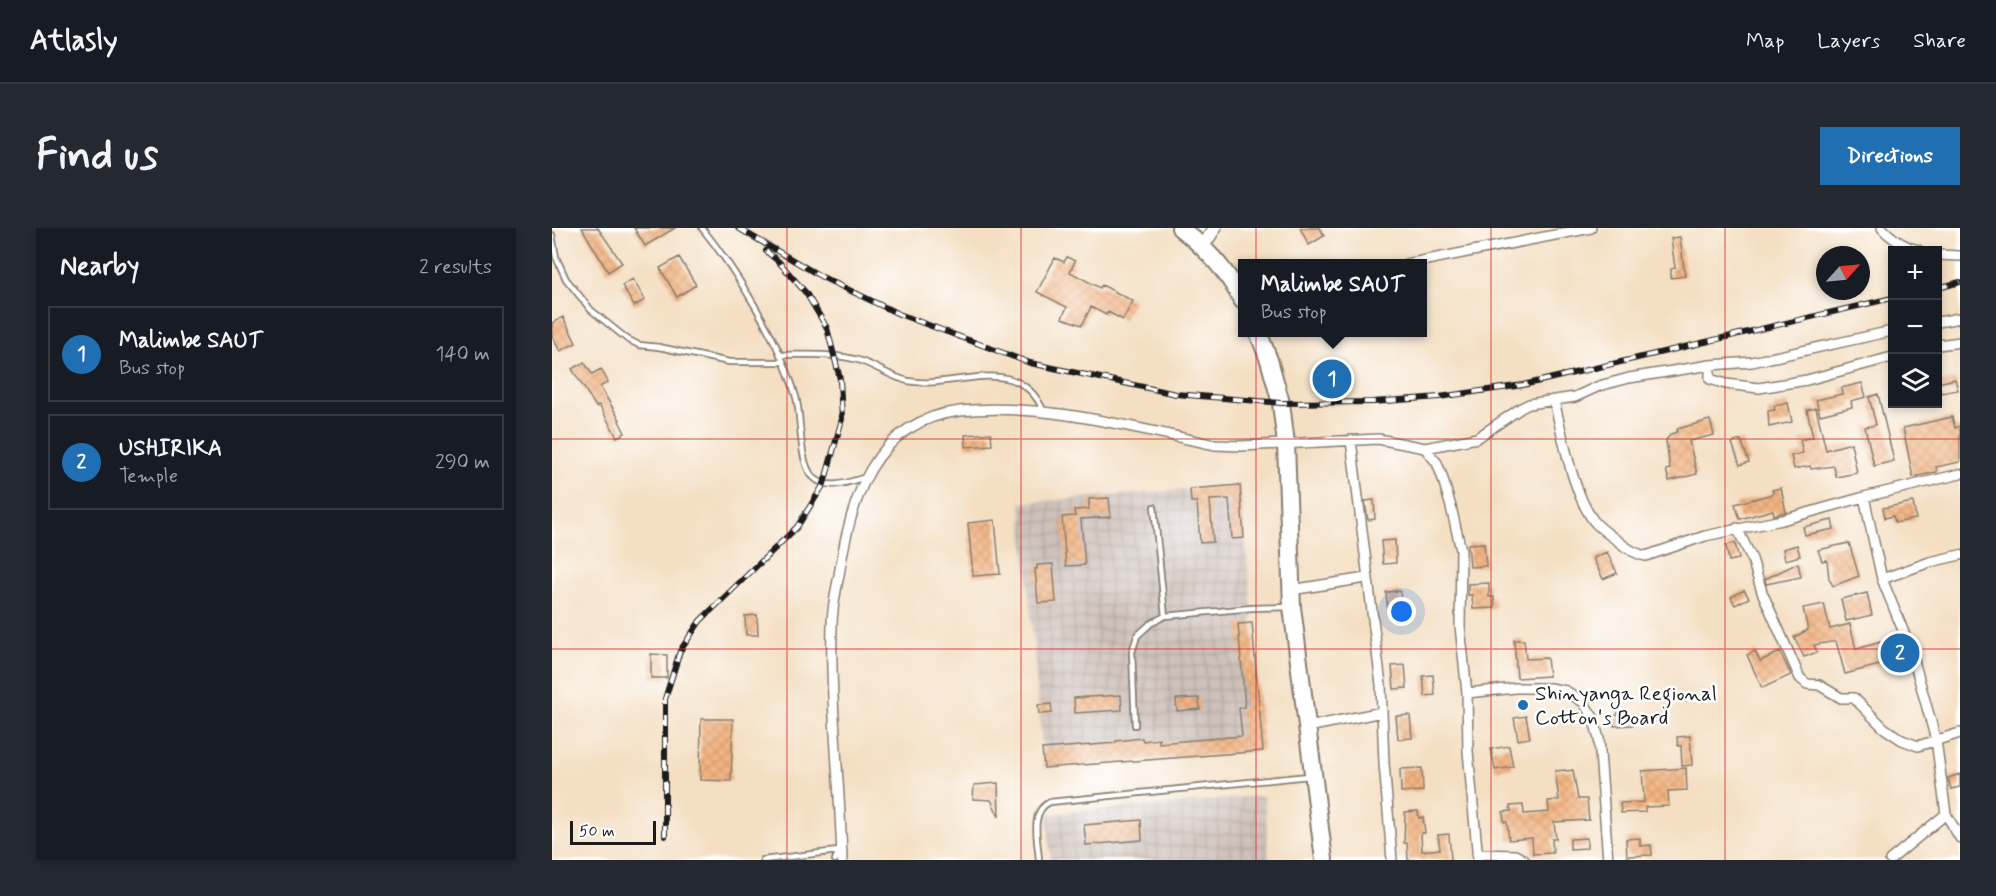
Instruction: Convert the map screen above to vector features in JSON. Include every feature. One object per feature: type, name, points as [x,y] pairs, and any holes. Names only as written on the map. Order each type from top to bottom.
[{"type":"highway","points":[[1180,228],[1203,246],[1238,292]]},
{"type":"highway","points":[[1260,337],[1269,360],[1281,403],[1286,444],[1292,607],[1324,860]]},
{"type":"street","points":[[1203,246],[1215,228]]},
{"type":"street","points":[[1427,260],[1591,228]]},
{"type":"street","points":[[1882,228],[1907,246]]},
{"type":"street","points":[[1942,255],[1960,256]]},
{"type":"street","points":[[1942,321],[1960,318]]},
{"type":"street","points":[[841,852],[832,623],[846,534],[866,477],[876,460],[893,440],[905,431],[933,417],[958,411],[1044,412],[1215,445],[1378,439],[1425,448],[1477,438],[1529,404],[1575,397],[1599,386],[1629,378],[1710,365],[1752,362],[1888,332]]},
{"type":"street","points":[[1942,344],[1960,342]]},
{"type":"street","points":[[1710,365],[1710,379],[1726,384],[1759,388],[1807,380],[1888,358]]},
{"type":"street","points":[[1554,401],[1573,473],[1583,501],[1594,521],[1638,555],[1646,556],[1705,536],[1782,520],[1960,474]]},
{"type":"street","points":[[1351,440],[1366,578],[1381,685],[1384,763],[1392,860]]},
{"type":"street","points":[[1425,448],[1437,463],[1442,476],[1461,550],[1460,626],[1478,857],[1515,855],[1524,860]]},
{"type":"street","points":[[1864,497],[1881,579],[1911,650],[1936,740],[1946,814],[1960,838]]},
{"type":"street","points":[[1737,528],[1800,678],[1807,684],[1819,685],[1841,698],[1854,699],[1884,728],[1902,740],[1918,746],[1960,734]]},
{"type":"street","points":[[1881,579],[1930,562],[1960,555]]},
{"type":"street","points":[[1291,590],[1366,578]]},
{"type":"street","points":[[1467,693],[1516,688],[1551,688],[1566,691],[1583,702],[1593,717],[1599,739],[1608,860]]},
{"type":"street","points":[[1308,727],[1382,712]]},
{"type":"street","points":[[1890,860],[1946,814]]},
{"type":"lane","points":[[702,228],[748,296],[780,355],[796,398],[804,459],[809,472],[824,484],[842,484],[866,477]]},
{"type":"lane","points":[[552,235],[556,257],[566,279],[591,310],[627,339],[639,345],[729,362],[783,362]]},
{"type":"lane","points":[[780,355],[835,356],[856,360],[894,376],[923,383],[975,376],[1002,376],[1017,381],[1033,392],[1044,412]]},
{"type":"lane","points":[[1154,507],[1165,616]]},
{"type":"lane","points":[[1135,724],[1132,652],[1133,644],[1144,628],[1165,616],[1252,608],[1292,607]]},
{"type":"lane","points":[[1040,860],[1037,819],[1044,804],[1050,802],[1314,776]]},
{"type":"lane","points":[[763,860],[841,852]]},
{"type":"lane","points":[[835,860],[841,852]]},
{"type":"shaded area","points":[[1240,485],[1263,751],[1044,768],[1021,503]]},
{"type":"shaded area","points":[[1264,796],[1269,860],[1051,860],[1047,814]]},
{"type":"building","points":[[582,228],[598,228],[622,263],[608,272]]},
{"type":"building","points":[[634,228],[675,228],[645,246]]},
{"type":"building","points":[[1300,228],[1320,228],[1324,236],[1309,245]]},
{"type":"building","points":[[1680,237],[1685,276],[1671,278],[1671,269],[1675,268],[1671,238]]},
{"type":"building","points":[[679,257],[696,285],[677,297],[660,268]]},
{"type":"building","points":[[1067,257],[1075,261],[1070,272],[1100,288],[1102,285],[1133,301],[1123,320],[1091,307],[1082,325],[1062,318],[1067,307],[1037,292],[1055,258],[1064,262]]},
{"type":"building","points":[[633,279],[645,300],[634,306],[622,285]]},
{"type":"building","points":[[563,317],[576,343],[560,351],[552,336],[552,323]]},
{"type":"building","points":[[584,362],[592,374],[601,369],[608,382],[600,387],[620,420],[625,433],[617,437],[599,405],[596,407],[572,369]]},
{"type":"building","points":[[1955,379],[1958,390],[1942,393],[1942,382]]},
{"type":"building","points":[[1862,383],[1866,397],[1851,401],[1852,407],[1820,415],[1816,400],[1842,394],[1841,388]]},
{"type":"building","points":[[1878,394],[1894,461],[1874,466],[1865,427],[1876,425],[1869,397]]},
{"type":"building","points":[[1788,403],[1792,422],[1769,427],[1768,411],[1775,410],[1774,406]]},
{"type":"building","points":[[1816,408],[1826,450],[1851,443],[1857,473],[1836,477],[1834,466],[1794,469],[1791,456],[1803,453],[1800,440],[1813,437],[1807,410]]},
{"type":"building","points":[[1952,417],[1955,428],[1960,426],[1960,462],[1936,467],[1937,472],[1913,477],[1903,428]]},
{"type":"building","points":[[1710,420],[1714,435],[1689,441],[1697,474],[1669,481],[1666,470],[1670,469],[1666,440],[1671,434],[1677,432],[1677,429]]},
{"type":"building","points":[[991,433],[992,445],[966,447],[965,435]]},
{"type":"building","points":[[1741,440],[1749,462],[1740,465],[1732,443]]},
{"type":"building","points":[[1240,485],[1244,538],[1232,539],[1229,499],[1210,500],[1213,542],[1200,543],[1197,502],[1191,502],[1190,489]]},
{"type":"building","points":[[1781,488],[1786,512],[1774,515],[1773,510],[1740,519],[1735,504],[1769,495],[1773,493],[1772,490]]},
{"type":"building","points":[[1109,498],[1111,517],[1081,519],[1085,565],[1066,566],[1062,517],[1075,516],[1074,510],[1089,509],[1089,499]]},
{"type":"building","points":[[1374,500],[1375,519],[1368,520],[1365,501]]},
{"type":"building","points":[[1913,502],[1916,519],[1895,523],[1893,516],[1885,518],[1883,508]]},
{"type":"building","points":[[995,520],[1000,574],[973,576],[968,523]]},
{"type":"building","points":[[1832,520],[1834,529],[1805,535],[1803,527]]},
{"type":"building","points":[[1395,540],[1396,563],[1383,564],[1381,541]]},
{"type":"building","points":[[1484,543],[1486,566],[1470,567],[1468,544]]},
{"type":"building","points":[[1735,543],[1739,559],[1729,561],[1726,545]]},
{"type":"building","points":[[1849,543],[1859,576],[1833,586],[1829,578],[1827,560],[1822,561],[1818,550]]},
{"type":"building","points":[[1797,545],[1800,556],[1785,560],[1783,549]]},
{"type":"building","points":[[1607,552],[1617,573],[1603,579],[1593,558]]},
{"type":"building","points":[[1798,563],[1801,577],[1766,584],[1765,579]]},
{"type":"building","points":[[1053,564],[1056,602],[1038,603],[1035,569],[1037,565]]},
{"type":"building","points":[[1489,583],[1489,597],[1494,597],[1495,608],[1473,609],[1472,595],[1468,595],[1468,584]]},
{"type":"building","points":[[1744,590],[1749,598],[1735,605],[1731,597]]},
{"type":"building","points":[[1400,591],[1402,614],[1388,615],[1386,592]]},
{"type":"building","points":[[1867,593],[1872,615],[1846,621],[1841,599]]},
{"type":"building","points":[[1824,604],[1830,629],[1850,624],[1856,649],[1881,642],[1887,663],[1845,674],[1836,641],[1814,645],[1817,652],[1804,657],[1794,637],[1808,630],[1803,608]]},
{"type":"building","points":[[757,615],[758,635],[746,635],[745,616]]},
{"type":"building","points":[[1252,623],[1263,751],[1044,768],[1042,749],[1116,743],[1116,741],[1142,738],[1143,741],[1159,739],[1159,743],[1242,736],[1239,708],[1245,707],[1238,624]]},
{"type":"building","points":[[1514,640],[1524,640],[1526,659],[1547,658],[1549,676],[1517,678]]},
{"type":"building","points":[[1755,651],[1760,661],[1780,652],[1791,675],[1762,688],[1747,655]]},
{"type":"building","points":[[651,654],[667,655],[667,678],[651,678]]},
{"type":"building","points":[[1405,665],[1407,688],[1394,689],[1392,666]]},
{"type":"building","points":[[1433,675],[1435,695],[1425,696],[1423,676]]},
{"type":"building","points":[[1121,695],[1122,710],[1075,713],[1074,698]]},
{"type":"building","points":[[1199,698],[1200,709],[1177,711],[1176,699]]},
{"type":"building","points":[[1051,704],[1052,713],[1039,714],[1038,705]]},
{"type":"building","points":[[1618,712],[1633,714],[1634,725],[1614,726],[1613,716],[1618,715]]},
{"type":"building","points":[[1410,715],[1412,738],[1398,739],[1396,716]]},
{"type":"building","points":[[1526,716],[1530,738],[1518,740],[1514,718]]},
{"type":"building","points":[[701,719],[733,719],[731,781],[700,780]]},
{"type":"building","points":[[1690,736],[1692,765],[1682,766],[1681,746],[1678,746],[1677,737]]},
{"type":"building","points":[[1509,746],[1513,767],[1495,770],[1491,749]]},
{"type":"building","points":[[1422,768],[1423,791],[1401,792],[1400,769]]},
{"type":"building","points":[[1686,768],[1687,790],[1668,791],[1669,806],[1645,807],[1645,812],[1621,813],[1620,803],[1644,802],[1642,771]]},
{"type":"building","points":[[1573,770],[1578,799],[1587,799],[1589,820],[1554,822],[1556,839],[1552,839],[1553,853],[1533,854],[1532,838],[1509,840],[1507,822],[1504,822],[1503,812],[1511,811],[1510,806],[1523,805],[1524,814],[1549,812],[1548,801],[1559,800],[1555,771]]},
{"type":"building","points":[[1960,774],[1960,787],[1951,789],[1948,778]]},
{"type":"building","points":[[998,783],[999,817],[991,800],[973,799],[974,785]]},
{"type":"building","points":[[1418,811],[1419,818],[1423,817],[1425,833],[1421,833],[1422,851],[1440,849],[1438,835],[1449,834],[1451,860],[1408,860],[1407,843],[1404,843],[1405,812]]},
{"type":"building","points":[[1141,820],[1142,840],[1086,845],[1084,825]]},
{"type":"building","points":[[1587,838],[1587,848],[1570,849],[1570,839]]},
{"type":"building","points":[[1640,838],[1640,846],[1651,845],[1652,855],[1627,856],[1626,839]]},
{"type":"railway","points":[[738,228],[822,277],[899,314],[1030,363],[1176,394],[1281,403],[1373,402],[1439,397],[1523,385],[1888,299]]},
{"type":"railway","points":[[665,836],[665,699],[680,651],[700,621],[797,527],[824,484],[842,419],[840,379],[827,328],[806,293],[779,262],[766,251]]},
{"type":"railway","points":[[1942,287],[1960,282]]},
{"type":"place","name":"Malimbe SAUT","points":[[1332,379]]},
{"type":"place","name":"USHIRIKA","points":[[1900,653]]},
{"type":"place","name":"Shinyanga Regional Cotton's Board","points":[[1523,705]]}]
